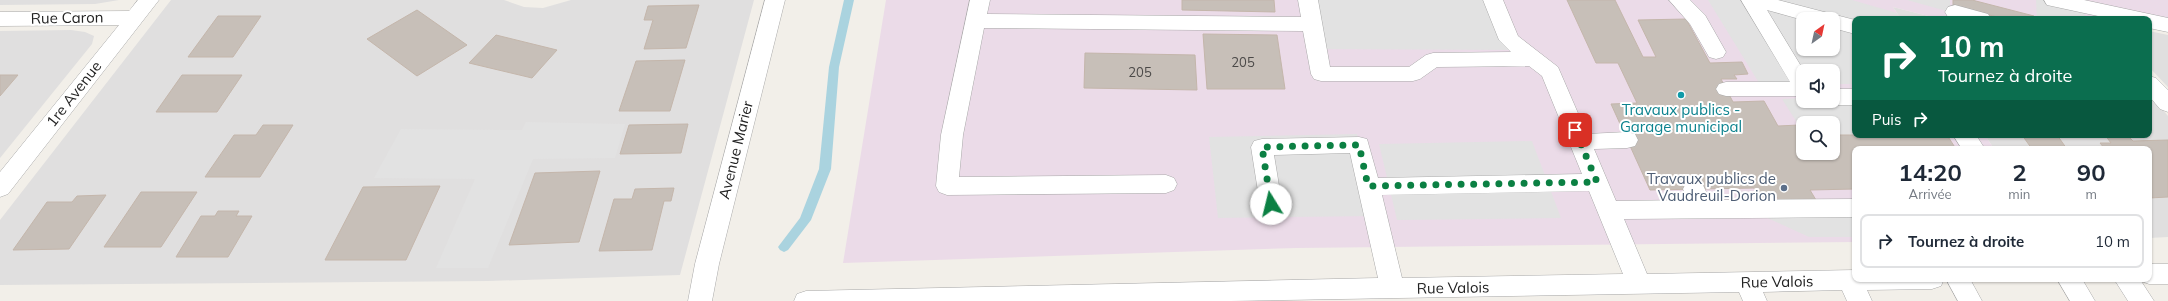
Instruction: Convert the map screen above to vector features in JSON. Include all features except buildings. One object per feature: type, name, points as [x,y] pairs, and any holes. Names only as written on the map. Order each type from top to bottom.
[{"type":"street","name":"1re Avenue","points":[[0,188],[149,0]]},
{"type":"street","name":"Avenue Marier","points":[[700,301],[707,264],[775,0]]},
{"type":"street","points":[[980,0],[952,135],[947,186],[1166,184]]},
{"type":"street","points":[[1308,0],[1321,74],[1413,74],[1433,60],[1534,59]]},
{"type":"street","points":[[1493,0],[1509,40],[1551,72],[1608,210],[1656,290]]},
{"type":"street","points":[[1680,0],[1698,20],[1716,52]]},
{"type":"street","points":[[1751,0],[1796,74]]},
{"type":"street","points":[[1754,0],[1798,12]]},
{"type":"street","points":[[2054,0],[2097,14],[2115,16]]},
{"type":"street","points":[[1955,12],[1970,16]]},
{"type":"street","name":"Rue Caron","points":[[0,19],[135,18]]},
{"type":"street","points":[[975,21],[1312,24]]},
{"type":"street","points":[[2152,22],[2168,25]]},
{"type":"street","points":[[1840,23],[1852,26]]},
{"type":"street","points":[[2152,86],[2168,104]]},
{"type":"street","points":[[1726,89],[1796,89]]},
{"type":"street","points":[[1840,98],[1852,97]]},
{"type":"street","points":[[1581,142],[1627,140]]},
{"type":"street","points":[[1271,204],[1262,147],[1359,145],[1394,289]]},
{"type":"street","points":[[1368,186],[1597,182]]},
{"type":"street","points":[[1608,210],[1698,199],[1748,209],[1852,208]]},
{"type":"street","points":[[2152,274],[2168,274]]},
{"type":"street","name":"Rue Valois","points":[[806,301],[1112,293],[1394,289],[1437,294],[1656,290],[1751,292],[1855,291],[1913,282]]},
{"type":"street","points":[[1960,282],[1970,301]]},
{"type":"street","points":[[2071,282],[2083,301]]},
{"type":"street","points":[[2128,282],[2142,301]]},
{"type":"shaded area","points":[[0,0],[119,0],[95,4],[0,5]]},
{"type":"shaded area","points":[[171,0],[504,0],[524,7],[543,8],[571,0],[754,0],[680,275],[488,281],[0,285],[0,220]]},
{"type":"shaded area","points":[[886,0],[2168,0],[2168,32],[2152,21],[2152,16],[1928,16],[1893,7],[1899,16],[1852,16],[1852,138],[1987,138],[1992,146],[1852,146],[1852,242],[1296,248],[843,263]]},
{"type":"shaded area","points":[[1308,0],[1493,0],[1523,50],[1316,49]]},
{"type":"shaded area","points":[[1708,0],[1852,0],[1897,13],[1899,16],[1852,16],[1852,84],[1840,84],[1840,64],[1796,64],[1796,84],[1759,83]]},
{"type":"shaded area","points":[[1907,0],[1950,0],[1950,12]]},
{"type":"shaded area","points":[[2036,0],[2054,0],[2082,6],[2085,16],[2037,16]]},
{"type":"shaded area","points":[[1893,7],[1928,16],[1899,16]]},
{"type":"shaded area","points":[[71,30],[85,32],[94,36],[92,44],[0,158],[0,31]]},
{"type":"shaded area","points":[[2152,32],[2168,35],[2168,87],[2152,70]]},
{"type":"shaded area","points":[[2152,97],[2168,116],[2168,237],[2152,238],[2152,146],[1992,146],[1987,138],[2152,138]]},
{"type":"shaded area","points":[[1796,98],[1796,108],[1840,108],[1840,100],[1852,98],[1852,135],[1840,135],[1840,116],[1796,116],[1796,121],[1782,99]]},
{"type":"shaded area","points":[[526,122],[625,124],[615,158],[533,159],[488,268],[436,268],[475,179],[374,178],[401,129],[522,130]]},
{"type":"shaded area","points":[[1357,134],[1376,216],[1218,218],[1209,137]]},
{"type":"shaded area","points":[[1532,141],[1561,218],[1397,220],[1379,144]]},
{"type":"shaded area","points":[[1852,208],[1852,237],[1809,237],[1748,209]]},
{"type":"waterway","points":[[784,247],[805,220],[825,169],[834,67],[849,0]]},
{"type":"place","name":"Travaux publics - Garage municipal","points":[[1681,95]]},
{"type":"place","name":"Travaux publics de Vaudreuil-Dorion","points":[[1784,188]]},
{"type":"route","points":[[1271,204],[1262,147],[1359,145],[1368,186],[1597,182],[1575,130]]}]
